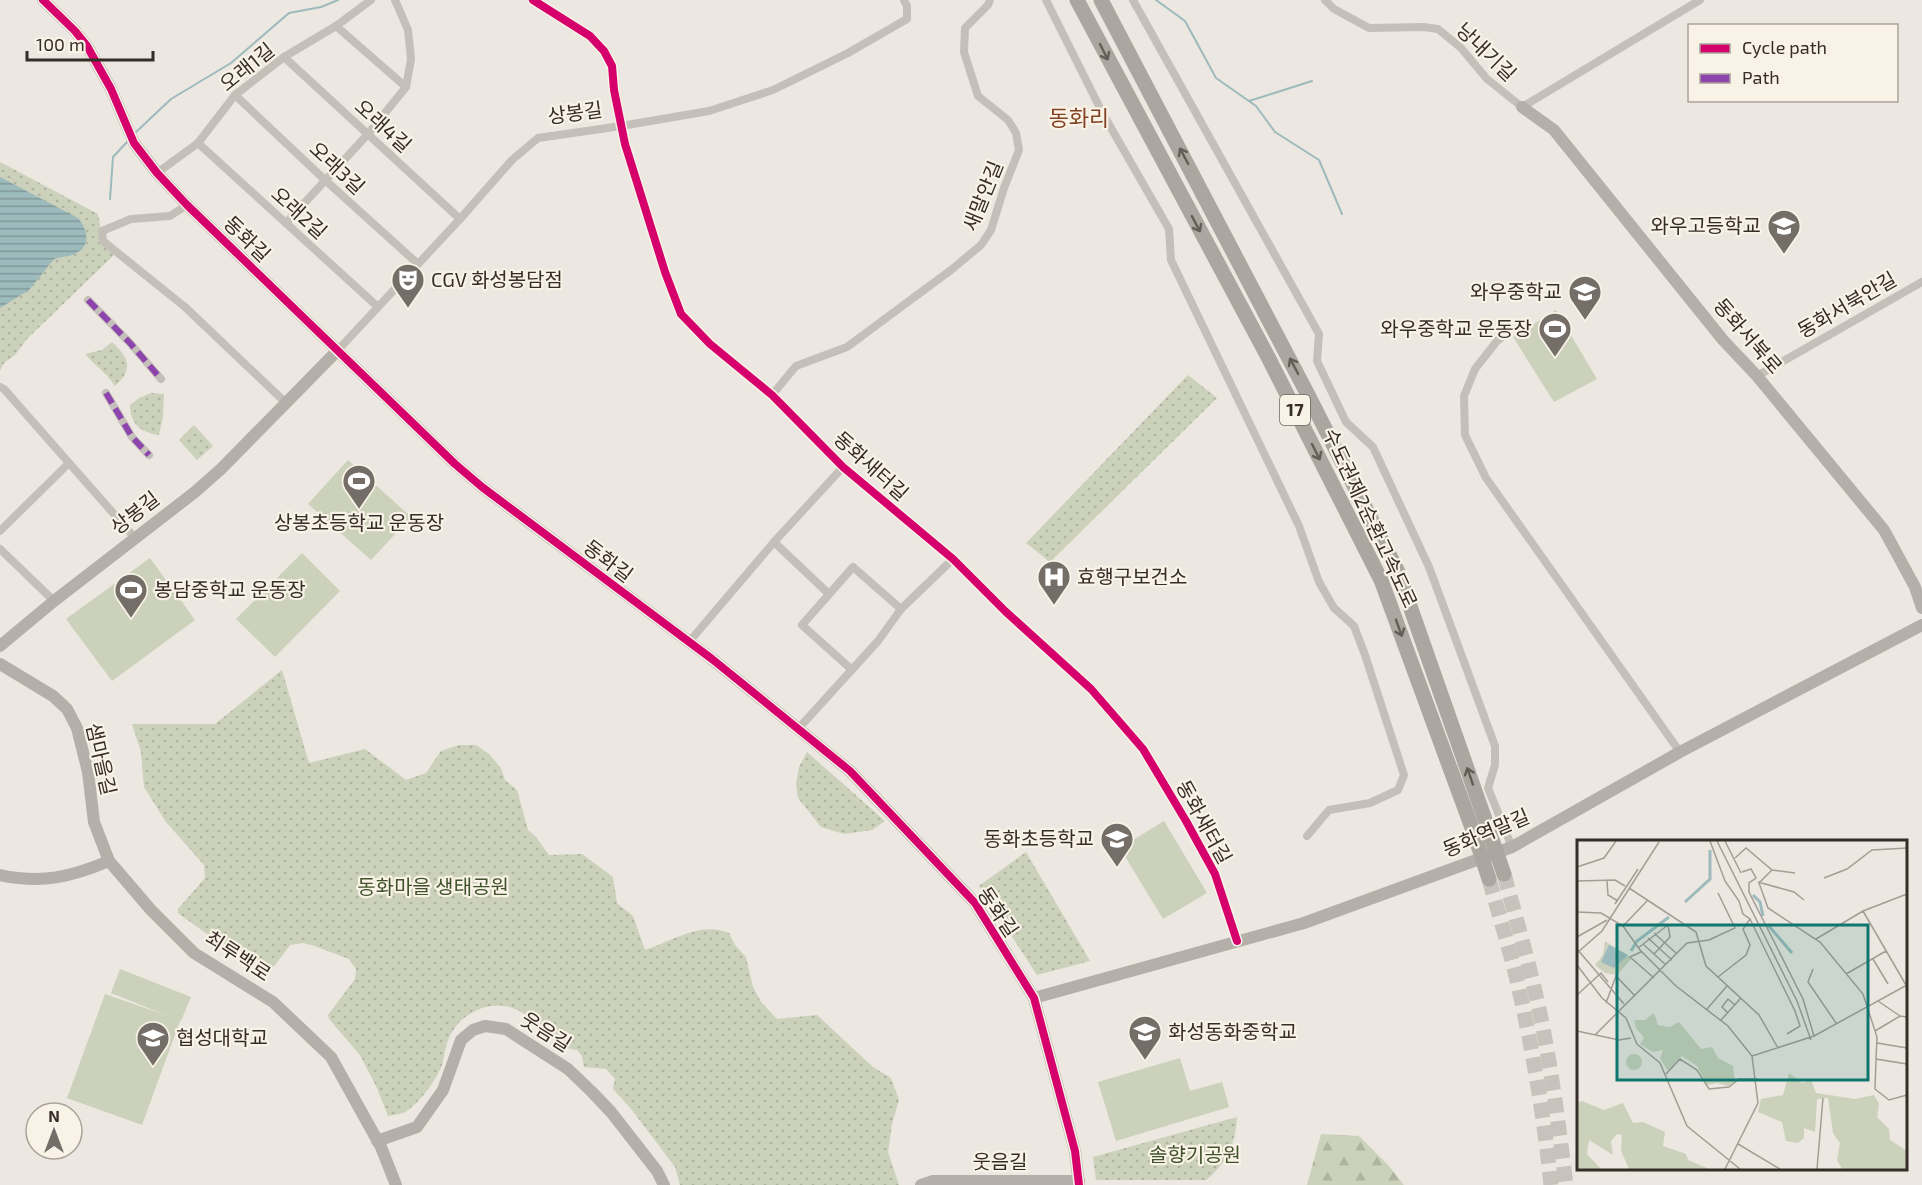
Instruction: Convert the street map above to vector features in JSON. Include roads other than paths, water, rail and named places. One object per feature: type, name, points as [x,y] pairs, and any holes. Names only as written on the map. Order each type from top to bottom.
[{"type":"highway","name":"수도권제2순환고속도로","points":[[1077,0],[1268,357],[1381,580],[1482,834]]},
{"type":"highway","name":"수도권제2순환고속도로","points":[[1101,0],[1302,382],[1398,572],[1496,877]]},
{"type":"street","name":"오래1길","points":[[157,173],[198,143],[235,95],[284,57],[336,26],[370,0]]},
{"type":"street","points":[[286,223],[368,134],[406,87],[411,59],[408,30],[395,0]]},
{"type":"street","name":"동화새터길","points":[[533,0],[590,36],[604,51],[612,66],[625,144],[665,272],[681,314],[710,344],[772,395],[843,467],[953,559],[1005,611],[1091,689],[1143,749],[1215,874],[1237,941]]},
{"type":"street","name":"상봉길","points":[[0,646],[221,469],[338,350],[512,160],[538,138],[709,111],[773,90],[892,29],[907,19],[907,6],[904,0]]},
{"type":"street","name":"새말안길","points":[[772,395],[796,366],[847,347],[951,270],[981,245],[991,231],[1018,150],[1016,133],[1008,120],[978,96],[964,52],[965,28],[988,5],[990,0]]},
{"type":"street","points":[[1046,0],[1103,114],[1169,229],[1171,260],[1299,526],[1319,582],[1334,608],[1353,626],[1365,655],[1404,775],[1398,790],[1384,797],[1370,803],[1329,810],[1307,836]]},
{"type":"street","points":[[1133,0],[1319,334],[1317,361],[1346,422],[1373,447],[1429,567],[1495,746],[1495,765],[1488,788],[1512,847]]},
{"type":"street","name":"낭내기길","points":[[1325,0],[1334,9],[1369,28],[1438,29],[1461,48],[1487,79],[1522,107]]},
{"type":"street","points":[[1522,107],[1700,0]]},
{"type":"street","name":"동화길","points":[[46,1],[87,46],[108,81],[134,143],[157,173],[187,205],[455,464],[482,487],[689,642],[850,771],[975,903],[1034,998],[1075,1151],[1079,1183]]},
{"type":"street","points":[[336,26],[406,87]]},
{"type":"street","name":"오래4길","points":[[284,57],[460,219]]},
{"type":"street","name":"오래3길","points":[[235,95],[418,264]]},
{"type":"street","name":"동화서북로","points":[[1522,107],[1554,130],[1716,331],[1758,375],[1884,530],[1915,587],[1922,608]]},
{"type":"street","name":"오래2길","points":[[198,143],[378,307]]},
{"type":"street","points":[[187,205],[170,216],[131,219],[114,224],[102,231],[103,241],[185,307],[286,403]]},
{"type":"street","name":"동화서북안길","points":[[1758,375],[1922,282]]},
{"type":"street","points":[[88,300],[161,379]]},
{"type":"street","points":[[1506,334],[1475,369],[1467,387],[1464,396],[1465,435],[1486,478],[1680,752]]},
{"type":"street","points":[[0,387],[4,388],[135,538]]},
{"type":"street","points":[[106,393],[132,437],[148,455]]},
{"type":"street","points":[[0,531],[69,464]]},
{"type":"street","points":[[689,642],[774,542],[843,467]]},
{"type":"street","points":[[774,542],[829,594]]},
{"type":"street","points":[[0,549],[54,601]]},
{"type":"street","points":[[798,729],[878,641],[901,609],[953,559]]},
{"type":"street","points":[[851,669],[802,625],[853,567],[901,609]]},
{"type":"street","name":"동화역말길","points":[[1034,998],[1304,923],[1512,847],[1680,752],[1922,625]]},
{"type":"street","name":"샘마을길","points":[[0,664],[53,696],[67,709],[77,728],[88,772],[94,822],[110,861]]},
{"type":"street","points":[[0,875],[45,879],[80,873],[110,861]]},
{"type":"street","name":"최루백로","points":[[110,861],[151,910],[194,952],[273,1002],[331,1057],[377,1141],[396,1185]]},
{"type":"street","name":"웃음길","points":[[377,1141],[417,1127],[443,1090],[461,1040],[473,1030],[485,1026],[506,1029],[568,1069],[591,1091],[651,1162],[664,1185]]},
{"type":"street","name":"웃음길","points":[[921,1185],[933,1181],[1079,1183]]},
{"type":"water","points":[[0,177],[78,218],[85,229],[86,240],[85,245],[76,253],[54,259],[29,290],[0,308]]},
{"type":"waterway","points":[[135,133],[171,99],[231,63],[289,13],[321,7],[338,0]]},
{"type":"waterway","points":[[1156,0],[1185,21],[1216,78],[1256,106],[1275,132],[1319,160],[1342,214]]},
{"type":"waterway","points":[[1249,101],[1312,81]]},
{"type":"waterway","points":[[110,199],[113,157],[127,142]]},
{"type":"tunnel","points":[[1504,874],[1541,1018],[1566,1185]]},
{"type":"tunnel","points":[[1489,879],[1513,964],[1527,1028],[1541,1106],[1551,1185]]},
{"type":"place","name":"와우고등학교","points":[[1784,255]]},
{"type":"place","name":"CGV 화성봉담점","points":[[408,309]]},
{"type":"place","name":"와우중학교","points":[[1585,321]]},
{"type":"place","name":"와우중학교 운동장","points":[[1555,358]]},
{"type":"place","name":"상봉초등학교 운동장","points":[[359,510]]},
{"type":"place","name":"효행구보건소","points":[[1054,606]]},
{"type":"place","name":"봉담중학교 운동장","points":[[131,619]]},
{"type":"place","name":"동화초등학교","points":[[1117,868]]},
{"type":"place","name":"화성동화중학교","points":[[1145,1061]]},
{"type":"place","name":"협성대학교","points":[[153,1067]]},
{"type":"district","name":"동화리","points":[[1079,118]]},
{"type":"park label","name":"동화마을 생태공원","points":[[433,887]]},
{"type":"park label","name":"솔향기공원","points":[[1195,1155]]}]
